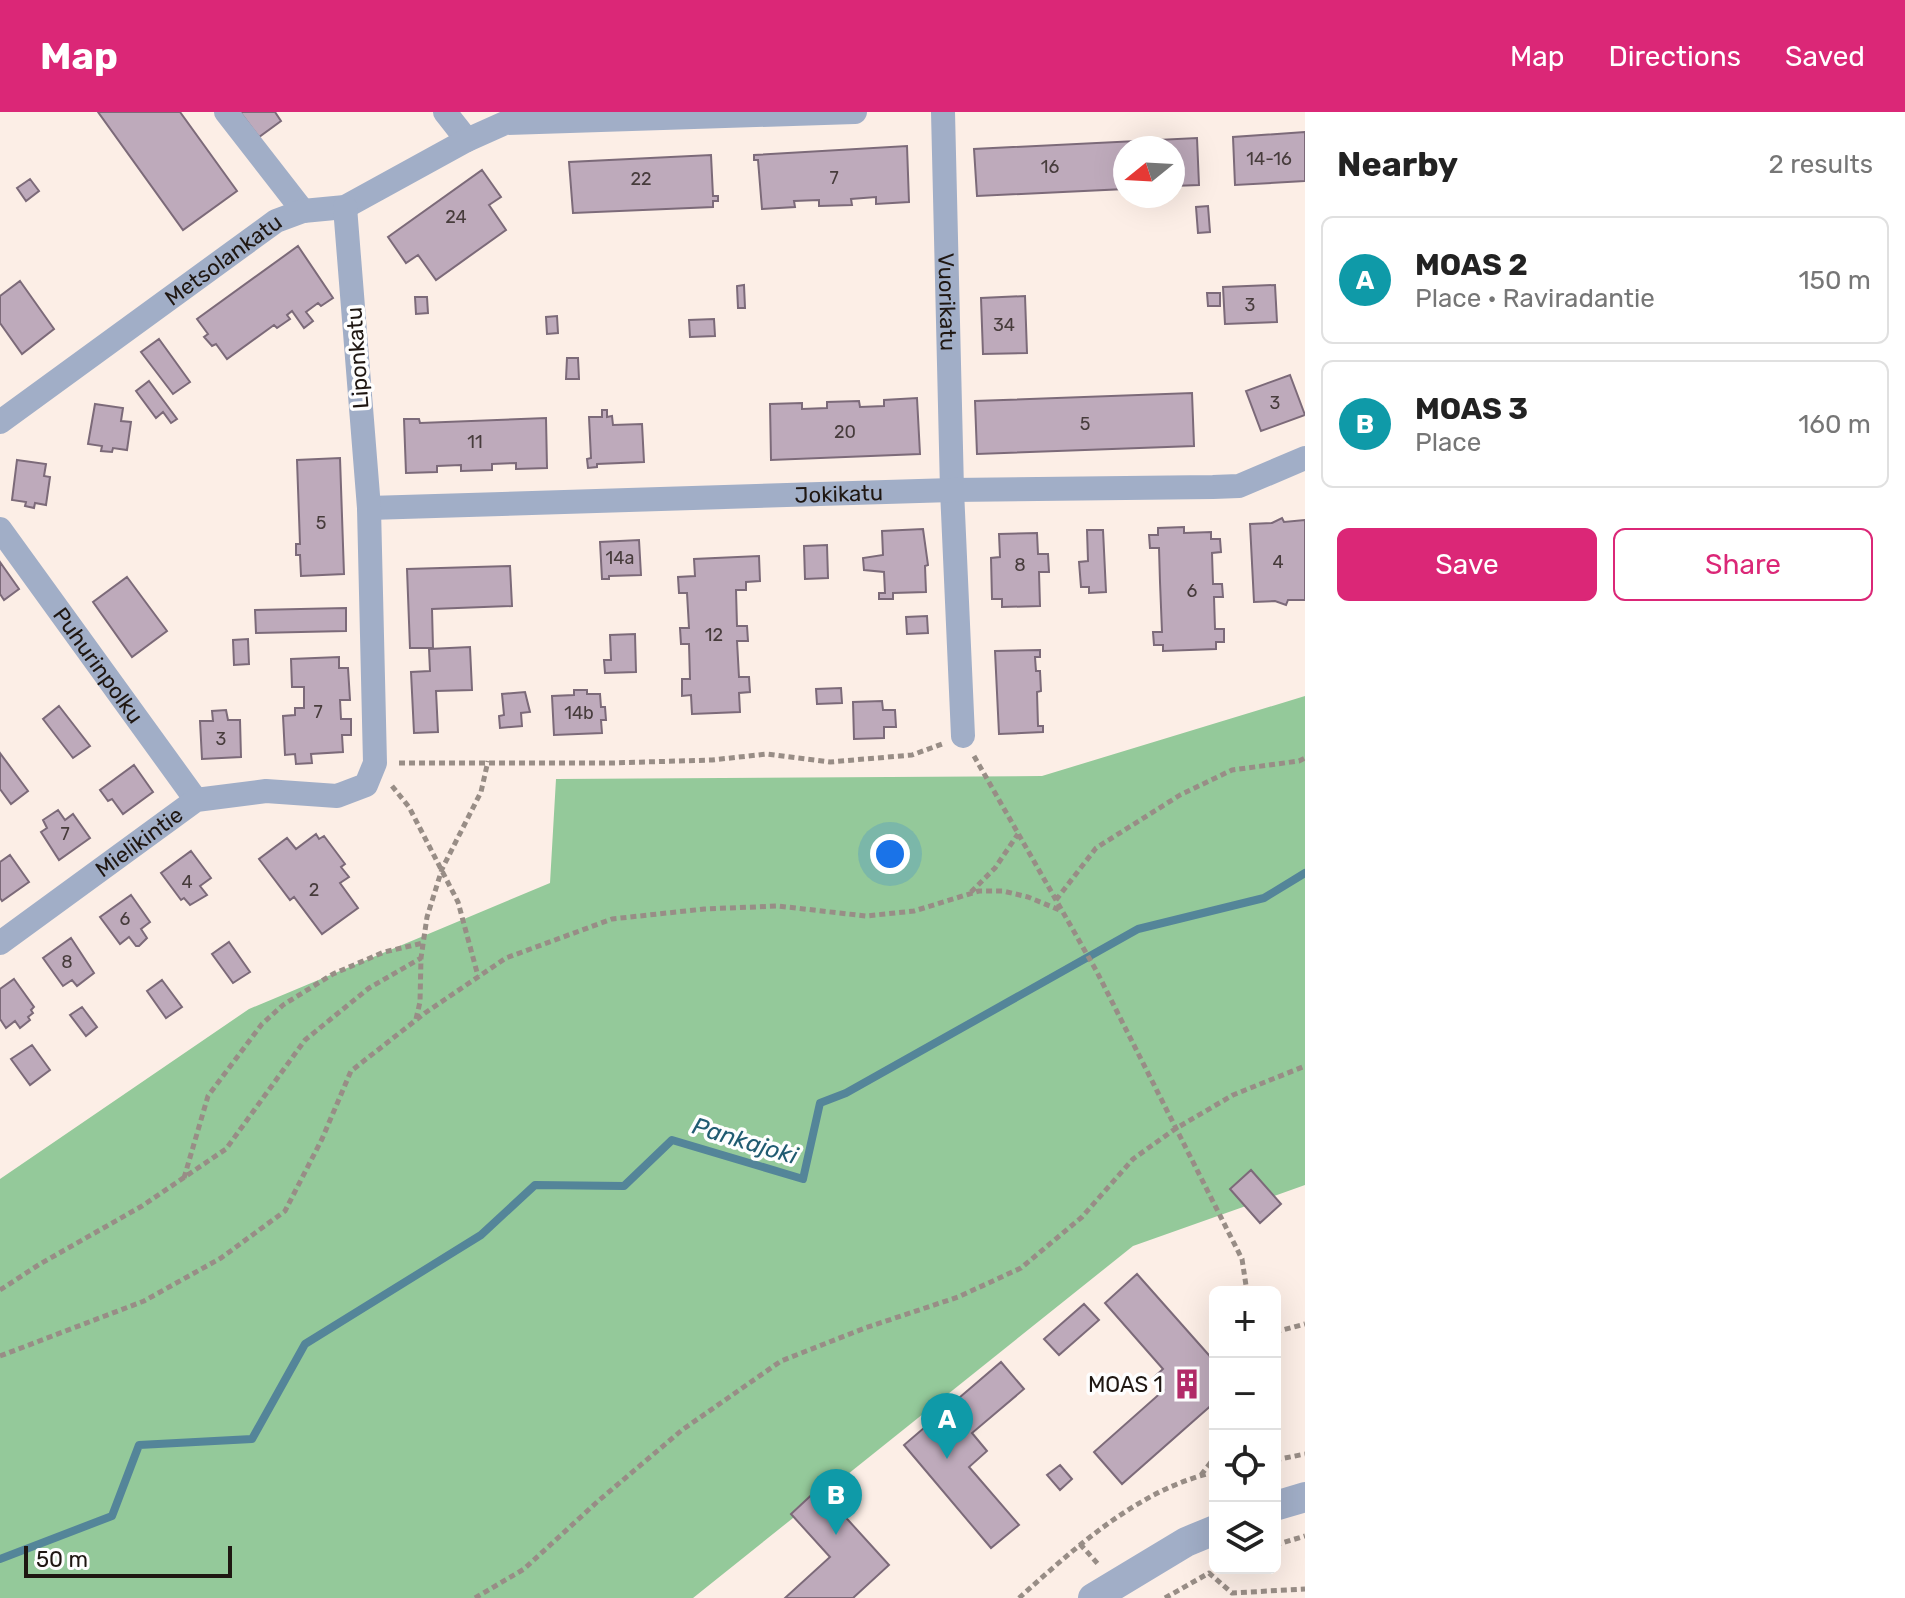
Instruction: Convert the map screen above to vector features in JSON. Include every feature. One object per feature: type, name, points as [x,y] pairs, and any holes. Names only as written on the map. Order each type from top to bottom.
[{"type":"street","points":[[226,112],[303,211]]},
{"type":"street","points":[[445,112],[467,140]]},
{"type":"street","name":"Metsolankatu","points":[[0,422],[276,221],[303,211],[345,207],[467,140],[505,123],[855,112]]},
{"type":"street","name":"Vuorikatu","points":[[943,112],[952,490],[963,736]]},
{"type":"street","name":"Liponkatu","points":[[345,207],[369,508],[375,763]]},
{"type":"street","name":"Jokikatu","points":[[369,508],[952,490],[1239,486],[1305,458]]},
{"type":"street","name":"Puhurinpolku","points":[[0,529],[196,800]]},
{"type":"street","name":"Mielikintie","points":[[0,943],[196,800],[266,791],[337,796],[366,785],[375,763]]},
{"type":"street","points":[[1281,1504],[1305,1497]]},
{"type":"street","points":[[1093,1598],[1186,1542],[1209,1532]]},
{"type":"path","points":[[375,763],[611,763],[712,760],[767,754],[830,762],[912,755],[963,736],[1097,972],[1242,1259],[1246,1286]]},
{"type":"path","points":[[1056,900],[1096,848],[1180,795],[1232,770],[1305,758]]},
{"type":"path","points":[[416,1020],[427,917],[442,869],[481,792],[488,761]]},
{"type":"path","points":[[375,763],[409,807],[458,902],[478,976]]},
{"type":"path","points":[[970,894],[995,868],[1018,834]]},
{"type":"path","points":[[0,1356],[144,1301],[221,1258],[285,1211],[322,1139],[351,1071],[416,1020],[506,958],[612,919],[704,909],[778,906],[866,916],[914,911],[970,894],[1003,891],[1062,911]]},
{"type":"path","points":[[184,1178],[208,1096],[262,1024],[283,1005],[333,974],[384,952],[423,943]]},
{"type":"path","points":[[0,1290],[142,1206],[226,1149],[305,1040],[369,988],[421,958]]},
{"type":"path","points":[[475,1598],[524,1569],[682,1430],[781,1361],[865,1328],[958,1297],[1021,1268],[1082,1217],[1133,1159],[1175,1129],[1233,1095],[1305,1066]]},
{"type":"path","points":[[1281,1330],[1305,1324]]},
{"type":"path","points":[[1281,1459],[1305,1454]]},
{"type":"path","points":[[1200,1475],[1209,1464]]},
{"type":"path","points":[[1019,1598],[1080,1544],[1164,1489],[1209,1473]]},
{"type":"path","points":[[1281,1543],[1305,1536]]},
{"type":"path","points":[[1165,1598],[1209,1573]]},
{"type":"path","points":[[1210,1574],[1232,1593],[1305,1589]]},
{"type":"green space","points":[[1305,696],[1305,1185],[1133,1246],[693,1598],[0,1598],[0,1179],[249,1009],[550,883],[556,779],[1042,776]]},
{"type":"building","points":[[98,112],[180,112],[237,191],[183,230]]},
{"type":"building","points":[[240,112],[275,112],[281,121],[259,137]]},
{"type":"building","points":[[1305,132],[1305,181],[1235,185],[1233,137]]},
{"type":"building","points":[[1197,138],[1199,185],[1185,186],[1185,139]]},
{"type":"building","points":[[1113,142],[1113,190],[977,196],[974,149]]},
{"type":"building","points":[[907,146],[909,202],[876,204],[876,197],[851,199],[852,205],[819,206],[819,200],[794,201],[795,207],[762,209],[758,160],[754,160],[754,155]]},
{"type":"building","points":[[711,155],[713,196],[718,196],[718,201],[713,201],[713,207],[573,213],[569,162]]},
{"type":"building","points":[[482,170],[501,197],[489,205],[506,230],[436,280],[418,255],[406,263],[388,237]]},
{"type":"building","points":[[30,179],[39,191],[26,201],[17,188]]},
{"type":"building","points":[[1208,206],[1210,232],[1198,233],[1196,207]]},
{"type":"building","points":[[298,246],[333,298],[321,306],[318,303],[306,312],[313,321],[304,328],[292,311],[287,315],[290,319],[277,328],[274,325],[227,359],[216,344],[212,346],[204,337],[208,334],[197,319]]},
{"type":"building","points":[[20,281],[54,329],[22,354],[0,323],[0,296]]},
{"type":"building","points":[[744,285],[745,308],[738,308],[737,286]]},
{"type":"building","points":[[1275,285],[1277,322],[1225,324],[1223,287]]},
{"type":"building","points":[[1207,293],[1220,293],[1220,306],[1208,306]]},
{"type":"building","points":[[1025,296],[1027,353],[983,354],[981,298]]},
{"type":"building","points":[[415,297],[427,297],[428,313],[416,314]]},
{"type":"building","points":[[557,316],[558,333],[547,334],[546,317]]},
{"type":"building","points":[[714,319],[715,336],[690,337],[689,320]]},
{"type":"building","points":[[159,339],[190,382],[173,394],[141,352]]},
{"type":"building","points":[[567,358],[578,358],[579,379],[566,379]]},
{"type":"building","points":[[1290,375],[1305,415],[1261,431],[1246,391]]},
{"type":"building","points":[[149,381],[177,419],[171,423],[163,412],[156,418],[136,391]]},
{"type":"building","points":[[1192,393],[1194,446],[977,454],[975,401]]},
{"type":"building","points":[[917,398],[920,454],[771,460],[770,404],[802,403],[802,409],[827,408],[827,402],[859,401],[860,407],[884,406],[884,400]]},
{"type":"building","points":[[95,404],[123,408],[121,421],[131,422],[127,450],[113,448],[112,452],[101,451],[102,446],[88,444]]},
{"type":"building","points":[[602,410],[607,410],[607,417],[612,416],[613,425],[642,424],[644,462],[597,464],[597,467],[588,468],[587,459],[591,458],[589,417],[602,417]]},
{"type":"building","points":[[546,418],[547,468],[516,469],[516,463],[492,464],[492,470],[461,471],[461,465],[437,466],[437,472],[406,473],[404,419],[419,419],[420,423]]},
{"type":"building","points":[[340,458],[344,574],[301,576],[300,555],[296,555],[296,544],[300,544],[297,460]]},
{"type":"building","points":[[17,460],[46,464],[44,476],[50,477],[46,505],[35,503],[34,508],[25,506],[26,502],[12,500]]},
{"type":"building","points":[[1282,518],[1284,522],[1305,520],[1305,600],[1288,600],[1286,605],[1275,601],[1254,602],[1250,524],[1272,523]]},
{"type":"building","points":[[1184,527],[1184,533],[1211,532],[1211,539],[1220,539],[1221,552],[1212,553],[1213,584],[1222,584],[1223,597],[1214,597],[1215,629],[1224,629],[1224,642],[1216,642],[1216,649],[1163,651],[1163,645],[1154,645],[1153,632],[1162,632],[1159,548],[1150,548],[1149,535],[1158,535],[1158,528]]},
{"type":"building","points":[[923,529],[928,565],[925,566],[926,592],[893,593],[893,599],[879,599],[879,593],[885,593],[884,572],[864,570],[863,558],[883,555],[882,531]]},
{"type":"building","points":[[1087,530],[1103,530],[1106,592],[1089,593],[1089,587],[1081,587],[1079,562],[1088,561]]},
{"type":"building","points":[[1037,533],[1038,554],[1048,554],[1049,572],[1039,572],[1040,606],[1002,607],[1002,599],[992,599],[991,558],[1000,557],[999,534]]},
{"type":"building","points":[[639,540],[641,575],[602,579],[600,542]]},
{"type":"building","points":[[827,545],[828,578],[805,579],[804,546]]},
{"type":"building","points":[[759,556],[760,581],[746,582],[746,590],[736,590],[737,626],[747,626],[748,641],[737,641],[739,677],[749,677],[750,692],[739,693],[740,712],[692,714],[691,695],[682,696],[682,679],[690,679],[689,644],[681,644],[680,628],[689,628],[687,593],[679,593],[678,577],[695,576],[694,559]]},
{"type":"building","points":[[0,562],[19,589],[4,600],[0,594]]},
{"type":"building","points":[[510,566],[512,606],[432,609],[433,648],[410,648],[407,569]]},
{"type":"building","points":[[127,577],[167,631],[132,657],[93,602]]},
{"type":"building","points":[[346,608],[346,631],[256,633],[255,610]]},
{"type":"building","points":[[927,616],[928,633],[907,634],[906,617]]},
{"type":"building","points":[[635,634],[636,672],[605,673],[604,660],[611,660],[610,635]]},
{"type":"building","points":[[248,639],[249,664],[234,665],[233,640]]},
{"type":"building","points":[[470,647],[472,690],[436,691],[438,732],[414,733],[411,672],[430,671],[429,649]]},
{"type":"building","points":[[1040,650],[1040,657],[1035,657],[1036,671],[1040,671],[1041,691],[1037,692],[1038,726],[1043,726],[1043,732],[999,734],[995,651]]},
{"type":"building","points":[[339,657],[339,668],[348,668],[350,700],[340,700],[341,719],[351,719],[351,735],[342,735],[343,752],[311,754],[312,763],[296,764],[295,754],[285,755],[283,716],[295,715],[295,708],[304,708],[304,687],[292,687],[291,659]]},
{"type":"building","points":[[841,688],[842,703],[817,704],[816,689]]},
{"type":"building","points":[[574,690],[600,694],[606,720],[601,720],[602,733],[554,735],[552,696],[574,695]]},
{"type":"building","points":[[525,692],[530,712],[521,713],[522,726],[500,728],[499,716],[504,715],[502,694]]},
{"type":"building","points":[[882,701],[883,710],[895,710],[896,727],[884,727],[884,738],[854,739],[853,702]]},
{"type":"building","points":[[59,706],[90,746],[73,758],[43,719]]},
{"type":"building","points":[[226,710],[228,720],[240,720],[241,757],[202,759],[200,721],[213,721],[212,711]]},
{"type":"building","points":[[0,753],[28,791],[11,804],[0,789]]},
{"type":"building","points":[[134,765],[153,792],[123,814],[112,799],[108,801],[100,790]]},
{"type":"building","points":[[58,810],[65,820],[73,814],[90,838],[59,860],[41,832],[47,828],[43,820]]},
{"type":"building","points":[[316,834],[319,839],[324,836],[345,864],[341,867],[349,877],[340,883],[358,908],[322,934],[294,897],[290,900],[259,859],[287,838],[296,849]]},
{"type":"building","points":[[191,851],[211,878],[200,886],[207,895],[190,905],[184,898],[181,900],[161,873]]},
{"type":"building","points":[[10,855],[29,882],[2,901],[0,862]]},
{"type":"building","points":[[131,895],[150,922],[141,929],[147,938],[139,946],[129,937],[120,944],[100,917]]},
{"type":"building","points":[[71,938],[94,973],[77,986],[72,980],[63,986],[43,958]]},
{"type":"building","points":[[229,942],[250,972],[233,983],[212,954]]},
{"type":"building","points":[[14,979],[34,1007],[28,1017],[30,1020],[20,1028],[15,1021],[6,1028],[0,1019],[0,989]]},
{"type":"building","points":[[162,980],[182,1007],[166,1018],[147,991]]},
{"type":"building","points":[[82,1007],[97,1027],[86,1036],[70,1015]]},
{"type":"building","points":[[32,1045],[50,1070],[30,1085],[11,1059]]},
{"type":"building","points":[[1251,1170],[1281,1204],[1260,1223],[1230,1189]]},
{"type":"building","name":"MOAS 1","points":[[1137,1274],[1209,1355],[1209,1407],[1122,1484],[1094,1452],[1164,1390],[1153,1378],[1163,1369],[1105,1303]]},
{"type":"building","points":[[1084,1304],[1099,1320],[1059,1355],[1044,1339]]},
{"type":"building","points":[[1001,1362],[1024,1389],[972,1433],[987,1451],[969,1467],[1019,1525],[991,1548],[904,1445]]},
{"type":"building","points":[[1060,1465],[1072,1479],[1060,1490],[1047,1475]]},
{"type":"building","points":[[819,1488],[889,1565],[853,1598],[785,1598],[830,1557],[791,1514]]},
{"type":"waterway","name":"Pankajoki","points":[[0,1559],[112,1516],[139,1445],[252,1439],[305,1344],[481,1235],[535,1185],[624,1186],[672,1140],[803,1179],[820,1103],[846,1093],[1138,929],[1264,898],[1305,873]]},
{"type":"place","name":"MOAS 1","points":[[1187,1384]]},
{"type":"place","name":"MOAS 2","points":[[947,1459]]},
{"type":"place","name":"MOAS 3","points":[[836,1535]]}]
